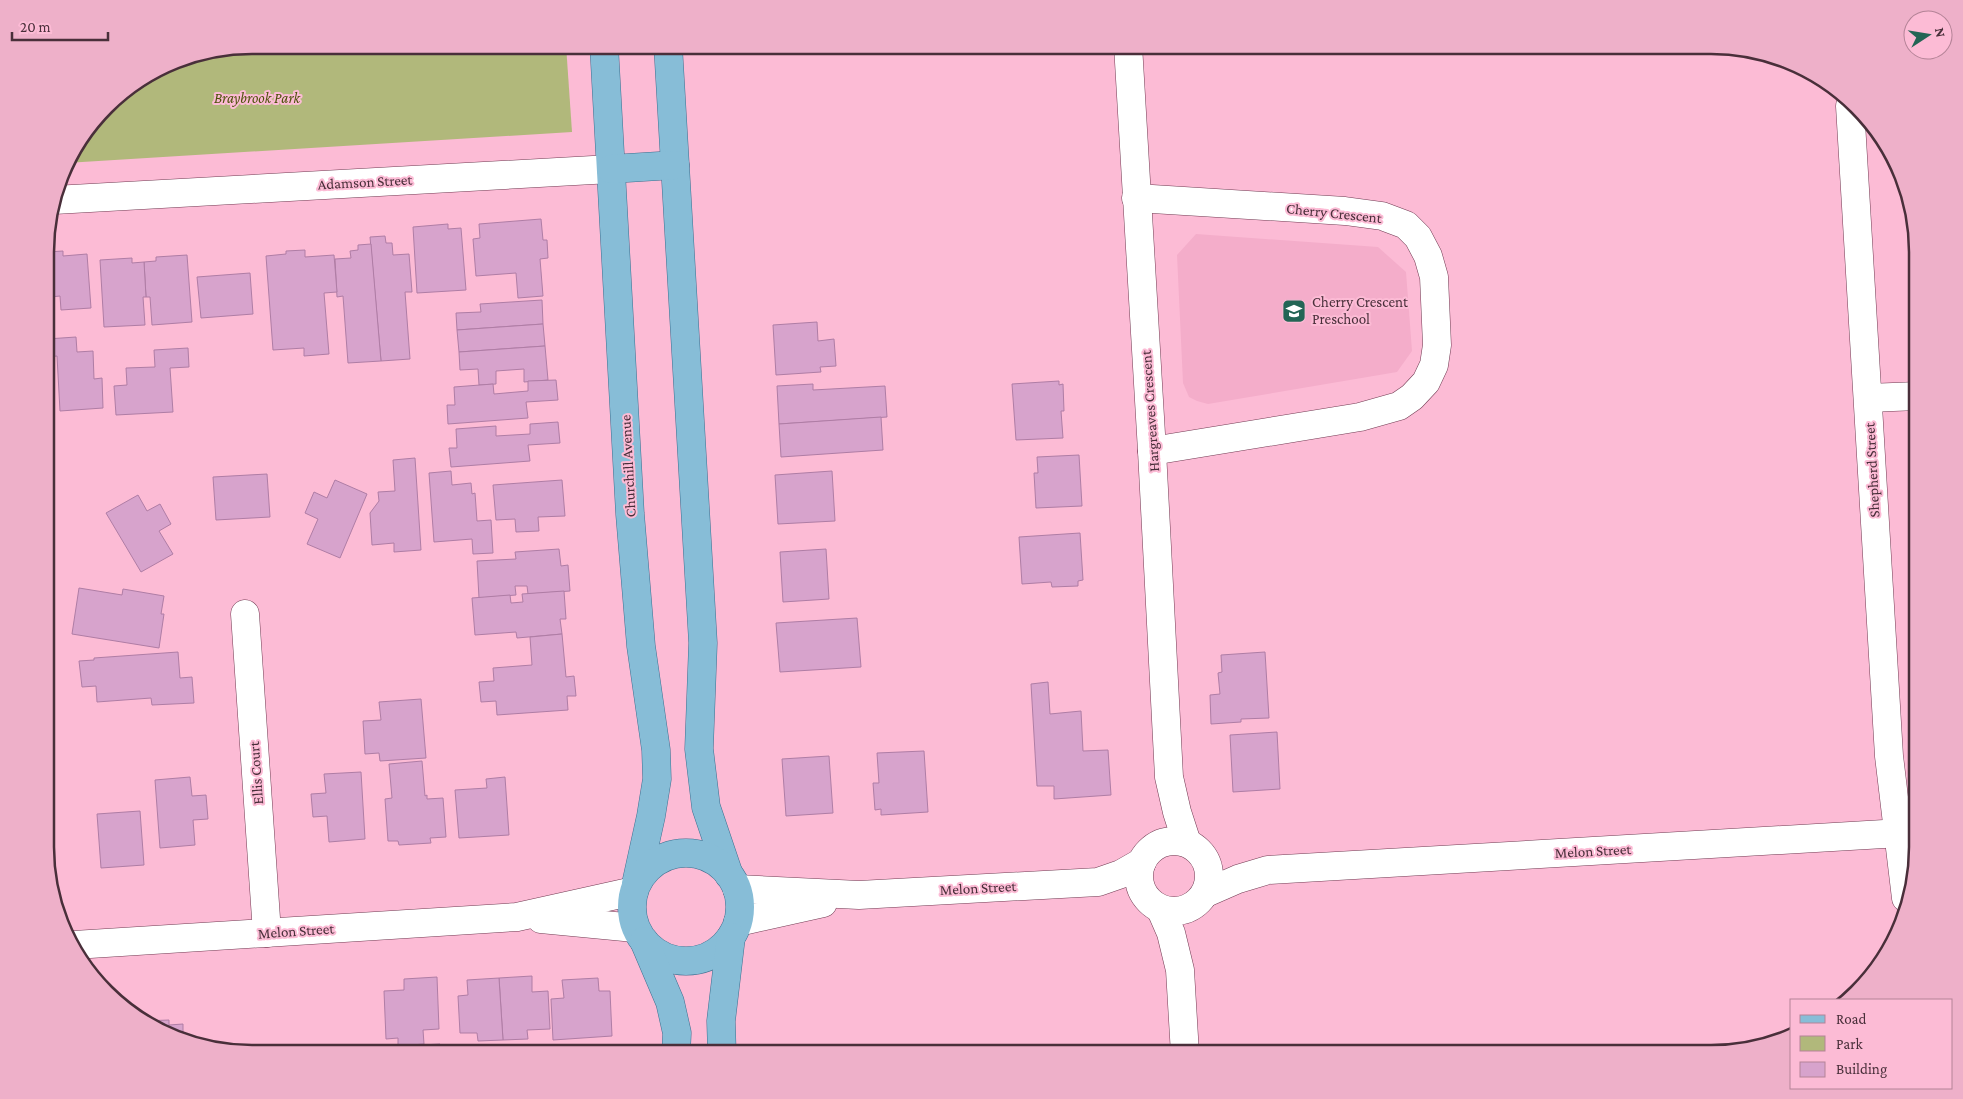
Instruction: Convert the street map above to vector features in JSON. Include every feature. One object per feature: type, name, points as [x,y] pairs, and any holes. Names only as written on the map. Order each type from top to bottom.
[{"type":"main road","name":"Churchill Avenue","points":[[605,54],[630,514],[641,646],[656,750],[657,779],[635,888]]},
{"type":"main road","points":[[669,54],[703,642],[699,749],[706,807],[740,905],[734,929],[722,1021],[722,1045]]},
{"type":"main road","name":"Adamson Street","points":[[611,169],[675,165]]},
{"type":"main road","points":[[676,1045],[677,1033],[670,1002],[640,934],[632,910],[635,888],[647,868],[662,858],[680,852],[699,854],[716,862],[733,882]]},
{"type":"main road","points":[[640,934],[656,952],[671,959],[688,961],[704,958],[719,950],[734,929]]},
{"type":"street","name":"Hargreaves Crescent","points":[[1128,54],[1169,777],[1177,812],[1195,849]]},
{"type":"street","name":"Shepherd Street","points":[[1850,111],[1889,756],[1908,833],[1907,879]]},
{"type":"street","name":"Adamson Street","points":[[61,200],[611,169]]},
{"type":"street","name":"Cherry Crescent","points":[[1136,198],[1345,211],[1382,216],[1406,225],[1418,236],[1428,256],[1434,277],[1437,345],[1434,365],[1426,382],[1412,397],[1399,406],[1360,417],[1152,451]]},
{"type":"street","points":[[1868,398],[1909,396]]},
{"type":"street","name":"Ellis Court","points":[[245,614],[267,932]]},
{"type":"street","name":"Hargreaves Crescent","points":[[1148,855],[1162,816],[1169,777]]},
{"type":"street","name":"Melon Street","points":[[1203,897],[1238,879],[1268,870],[1908,833]]},
{"type":"street","points":[[1180,970],[1187,932],[1210,884],[1210,873],[1195,849],[1176,841],[1164,842],[1148,855],[1139,872],[1139,882],[1171,932],[1180,970],[1184,1045]]},
{"type":"street","name":"Melon Street","points":[[1195,849],[1268,870]]},
{"type":"street","name":"Melon Street","points":[[733,882],[859,895],[1098,882],[1121,874],[1148,855]]},
{"type":"street","name":"Melon Street","points":[[1098,882],[1125,890],[1154,905]]},
{"type":"street","name":"Melon Street","points":[[80,946],[518,917],[635,888]]},
{"type":"street","name":"Melon Street","points":[[734,929],[859,895]]},
{"type":"street","points":[[1154,905],[1172,912],[1181,911],[1191,908],[1203,897]]},
{"type":"street","name":"Melon Street","points":[[518,917],[640,934]]},
{"type":"shaded area","name":"Cherry Crescent Preschool","points":[[1196,234],[1378,247],[1406,272],[1412,351],[1397,372],[1208,404],[1189,397],[1183,383],[1177,255]]},
{"type":"green space","name":"Braybrook Park","points":[[239,54],[567,54],[572,132],[75,162],[103,121],[121,103],[142,87],[164,74],[188,64],[226,55]]},
{"type":"building","points":[[541,219],[543,240],[547,240],[548,258],[540,259],[543,296],[518,298],[516,273],[476,276],[473,239],[480,238],[479,224]]},
{"type":"building","points":[[448,224],[448,229],[461,228],[466,290],[417,293],[413,227]]},
{"type":"building","points":[[385,236],[386,243],[392,243],[393,255],[409,254],[412,292],[405,292],[410,359],[381,361],[370,237]]},
{"type":"building","points":[[371,244],[381,361],[348,363],[343,296],[337,297],[335,259],[351,258],[350,251],[358,250],[358,245]]},
{"type":"building","points":[[305,250],[305,257],[334,255],[337,292],[324,293],[329,354],[304,356],[304,348],[273,350],[266,256],[286,254],[286,251]]},
{"type":"building","points":[[63,251],[63,256],[87,254],[91,308],[61,310],[60,296],[54,297],[54,252]]},
{"type":"building","points":[[187,255],[192,322],[152,325],[150,297],[146,297],[144,262],[156,261],[156,257]]},
{"type":"building","points":[[132,258],[132,263],[144,262],[146,297],[143,297],[145,325],[104,327],[100,260]]},
{"type":"building","points":[[250,273],[253,314],[201,318],[197,277]]},
{"type":"building","points":[[542,300],[543,324],[457,330],[456,313],[481,312],[480,304]]},
{"type":"building","points":[[817,322],[818,341],[834,339],[836,366],[820,367],[821,372],[776,375],[773,325]]},
{"type":"building","points":[[543,324],[545,346],[459,352],[457,330]]},
{"type":"building","points":[[76,337],[77,352],[93,351],[94,379],[102,378],[103,408],[60,411],[57,356],[54,356],[54,339]]},
{"type":"building","points":[[545,346],[548,380],[524,382],[524,369],[496,371],[496,384],[479,385],[478,369],[460,370],[459,352]]},
{"type":"building","points":[[188,348],[189,367],[170,368],[173,412],[116,415],[114,386],[127,385],[126,368],[155,367],[154,350]]},
{"type":"building","points":[[556,380],[558,400],[526,402],[528,418],[448,424],[447,405],[455,405],[454,387],[493,384],[494,394],[528,391],[528,381]]},
{"type":"building","points":[[1059,381],[1059,385],[1063,384],[1064,411],[1061,411],[1063,438],[1016,440],[1012,384]]},
{"type":"building","points":[[813,384],[813,390],[885,386],[887,417],[779,424],[777,386]]},
{"type":"building","points":[[881,417],[883,450],[781,457],[779,424]]},
{"type":"building","points":[[558,422],[560,443],[528,445],[530,461],[451,467],[449,448],[457,448],[456,429],[496,426],[496,436],[530,434],[530,424]]},
{"type":"building","points":[[1079,455],[1082,506],[1036,508],[1034,473],[1038,473],[1037,457]]},
{"type":"building","points":[[415,458],[421,550],[394,552],[394,543],[372,545],[370,513],[379,501],[378,492],[395,491],[393,460]]},
{"type":"building","points":[[451,471],[452,485],[471,483],[472,494],[475,493],[477,521],[491,520],[493,553],[473,554],[472,539],[434,542],[429,473]]},
{"type":"building","points":[[832,471],[835,521],[778,524],[775,475]]},
{"type":"building","points":[[267,474],[270,517],[216,520],[213,477]]},
{"type":"building","points":[[335,480],[367,494],[340,558],[307,544],[318,519],[305,513],[314,492],[327,498]]},
{"type":"building","points":[[562,480],[565,516],[538,517],[539,531],[516,532],[515,519],[496,520],[493,485]]},
{"type":"building","points":[[138,495],[147,511],[160,504],[171,524],[159,531],[173,554],[141,572],[106,513]]},
{"type":"building","points":[[1080,533],[1083,580],[1078,581],[1078,586],[1052,587],[1051,582],[1022,584],[1019,537]]},
{"type":"building","points":[[559,549],[561,566],[568,565],[570,591],[528,594],[527,586],[515,586],[516,595],[479,598],[477,561],[516,559],[515,552]]},
{"type":"building","points":[[826,549],[829,599],[783,602],[780,552]]},
{"type":"building","points":[[79,588],[122,595],[123,589],[164,596],[161,614],[164,614],[159,648],[72,634]]},
{"type":"building","points":[[564,591],[566,619],[560,619],[562,634],[517,638],[516,632],[475,635],[472,598],[510,595],[511,603],[523,602],[522,594]]},
{"type":"building","points":[[857,618],[861,667],[780,672],[776,623]]},
{"type":"building","points":[[562,634],[566,677],[574,676],[576,696],[567,696],[568,710],[497,715],[496,701],[481,702],[479,682],[494,681],[493,668],[532,665],[530,637]]},
{"type":"building","points":[[178,652],[180,678],[192,677],[194,703],[152,705],[151,698],[97,702],[96,686],[82,687],[79,661],[94,660],[94,658]]},
{"type":"building","points":[[1265,652],[1269,718],[1241,719],[1241,722],[1211,724],[1210,695],[1220,694],[1218,673],[1222,672],[1221,655]]},
{"type":"building","points":[[1048,682],[1050,714],[1081,711],[1083,751],[1108,750],[1111,795],[1054,799],[1054,786],[1037,786],[1031,684]]},
{"type":"building","points":[[421,699],[426,758],[380,761],[379,753],[365,754],[363,721],[381,720],[379,702]]},
{"type":"building","points":[[1277,732],[1280,789],[1233,792],[1230,735]]},
{"type":"building","points":[[924,751],[928,812],[881,815],[881,809],[875,810],[873,783],[879,783],[877,753]]},
{"type":"building","points":[[829,756],[833,813],[786,816],[782,759]]},
{"type":"building","points":[[422,761],[425,796],[427,795],[427,799],[443,798],[446,837],[430,838],[431,843],[399,845],[398,841],[388,841],[385,799],[392,798],[389,764]]},
{"type":"building","points":[[361,772],[365,839],[329,842],[327,816],[313,817],[311,794],[326,793],[324,774]]},
{"type":"building","points":[[190,777],[192,796],[206,795],[208,819],[193,820],[195,845],[160,848],[155,780]]},
{"type":"building","points":[[505,777],[509,835],[459,838],[455,790],[487,788],[486,779]]},
{"type":"building","points":[[140,811],[144,865],[101,868],[97,814]]},
{"type":"building","points":[[532,976],[532,992],[548,991],[550,1029],[527,1030],[528,1039],[503,1040],[499,978]]},
{"type":"building","points":[[437,977],[439,1029],[423,1030],[424,1044],[398,1045],[398,1038],[386,1039],[384,991],[404,990],[404,979]]},
{"type":"building","points":[[499,978],[503,1040],[478,1041],[477,1033],[460,1033],[458,996],[468,995],[467,980]]},
{"type":"building","points":[[598,978],[599,991],[610,991],[612,1036],[553,1040],[551,999],[564,998],[562,980]]},
{"type":"building","points":[[169,1020],[169,1025],[183,1024],[183,1033],[164,1025],[156,1021]]},
{"type":"place","name":"Cherry Crescent Preschool","points":[[1294,311]]}]
